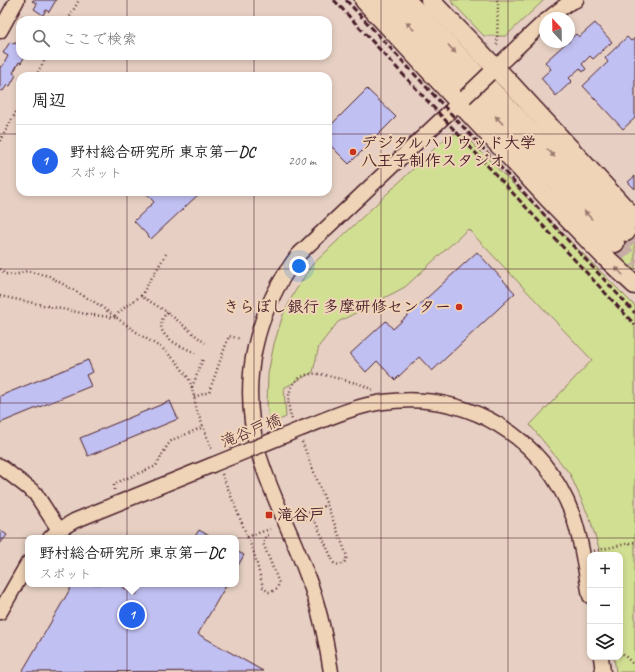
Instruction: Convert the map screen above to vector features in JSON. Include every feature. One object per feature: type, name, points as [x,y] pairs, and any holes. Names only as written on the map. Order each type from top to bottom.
[{"type":"main road","points":[[364,0],[462,100],[572,222],[635,285]]},
{"type":"main road","points":[[385,0],[625,231]]},
{"type":"main road","points":[[406,0],[625,231]]},
{"type":"main road","points":[[430,0],[492,71],[625,231]]},
{"type":"street","points":[[2,22],[17,0]]},
{"type":"street","points":[[557,12],[576,0]]},
{"type":"street","points":[[331,672],[325,632],[309,578],[267,476],[254,431],[250,388],[254,352],[260,327],[271,299],[288,269],[298,256],[539,27]]},
{"type":"street","name":"滝谷戸橋","points":[[55,534],[87,515],[215,462],[300,431],[351,409],[384,402],[404,400],[437,403],[454,405],[481,415],[502,426],[523,442],[547,468],[562,492],[573,516],[579,536],[589,588]]},
{"type":"street","points":[[0,466],[35,493],[55,534]]},
{"type":"street","points":[[0,612],[25,568]]},
{"type":"street","points":[[601,660],[603,672]]},
{"type":"path","points":[[70,16],[79,0]]},
{"type":"path","points":[[497,0],[497,45]]},
{"type":"path","points":[[38,72],[46,60]]},
{"type":"path","points":[[0,141],[16,112]]},
{"type":"path","points":[[116,317],[129,304],[141,296],[166,254]]},
{"type":"path","points":[[0,269],[5,274],[14,275],[27,271],[49,276],[96,303],[142,336],[163,348],[174,359],[184,372],[192,388],[215,462],[248,537],[263,587],[268,592],[277,589],[278,583],[263,543],[266,536],[271,534]]},
{"type":"path","points":[[0,296],[86,314],[116,317]]},
{"type":"path","points":[[141,296],[167,312],[205,343]]},
{"type":"path","points":[[167,312],[162,321],[163,332],[168,339],[196,353]]},
{"type":"path","points":[[194,398],[210,392],[229,336],[241,338]]},
{"type":"path","points":[[192,388],[203,359]]},
{"type":"path","points":[[302,520],[311,519],[315,521],[331,560],[336,564],[342,564],[347,559],[300,431],[289,411],[288,399],[293,385],[297,379],[303,375],[320,374],[360,384],[375,392]]},
{"type":"path","points":[[115,493],[114,485],[118,482],[156,466],[172,440],[203,427]]},
{"type":"path","points":[[301,516],[326,505]]},
{"type":"path","points":[[248,537],[270,529]]},
{"type":"path","points":[[593,551],[635,542]]},
{"type":"path","points":[[623,654],[635,666]]},
{"type":"green space","points":[[450,0],[544,0],[506,36],[484,36]]},
{"type":"green space","points":[[450,134],[464,135],[635,306],[635,672],[616,672],[614,660],[623,660],[623,552],[600,552],[590,519],[570,474],[530,425],[592,360],[468,229],[405,287],[338,322],[319,346],[313,372],[284,388],[286,417],[270,424],[267,405],[268,374],[274,344],[283,315],[294,293],[312,265]]},
{"type":"green space","points":[[632,230],[635,232],[635,274],[612,250]]},
{"type":"building","points":[[56,0],[49,12],[46,10],[43,15],[34,9],[37,4],[32,1]]},
{"type":"building","points":[[595,23],[612,42],[593,59],[590,56],[582,64],[586,69],[583,72],[580,68],[569,78],[572,81],[556,96],[541,78],[551,69],[545,62],[560,48],[575,48],[575,35],[576,34],[579,37]]},
{"type":"building","points":[[627,37],[631,41],[635,38],[635,118],[623,129],[583,86],[608,62],[605,58]]},
{"type":"building","points":[[10,42],[15,44],[16,42],[16,60],[23,60],[21,63],[19,62],[13,73],[16,75],[10,86],[7,85],[3,91],[0,90],[0,66],[2,67],[8,56],[3,53]]},
{"type":"building","points":[[367,89],[396,117],[349,164],[332,147],[332,124]]},
{"type":"building","points":[[635,176],[635,189],[628,182]]},
{"type":"building","points":[[149,196],[197,196],[151,239],[134,221],[154,202]]},
{"type":"building","name":"きらぼし銀行 多摩研修センター","points":[[477,252],[515,293],[432,371],[419,357],[395,380],[377,361],[366,372],[350,354],[386,321],[393,329]]},
{"type":"building","points":[[88,360],[93,372],[86,375],[91,386],[0,423],[0,396]]},
{"type":"building","points":[[170,401],[178,419],[88,456],[80,438]]},
{"type":"building","points":[[0,530],[7,535],[0,544]]},
{"type":"building","points":[[199,530],[208,535],[196,535]]},
{"type":"building","points":[[239,552],[244,555],[239,564]]},
{"type":"building","points":[[71,587],[122,587],[136,595],[140,587],[225,587],[198,634],[263,671],[22,672]]},
{"type":"tunnel","points":[[626,232],[635,243]]},
{"type":"tunnel","points":[[615,243],[635,265]]},
{"type":"railway","points":[[334,0],[635,325]]},
{"type":"railway","points":[[346,0],[635,313]]},
{"type":"place","name":"デジタルハリウッド大学 八王子制作スタジオ","points":[[353,152]]},
{"type":"place","name":"きらぼし銀行 多摩研修センター","points":[[459,307]]},
{"type":"place","name":"滝谷戸","points":[[269,515]]},
{"type":"place","name":"野村総合研究所 東京第一DC","points":[[132,615]]}]
